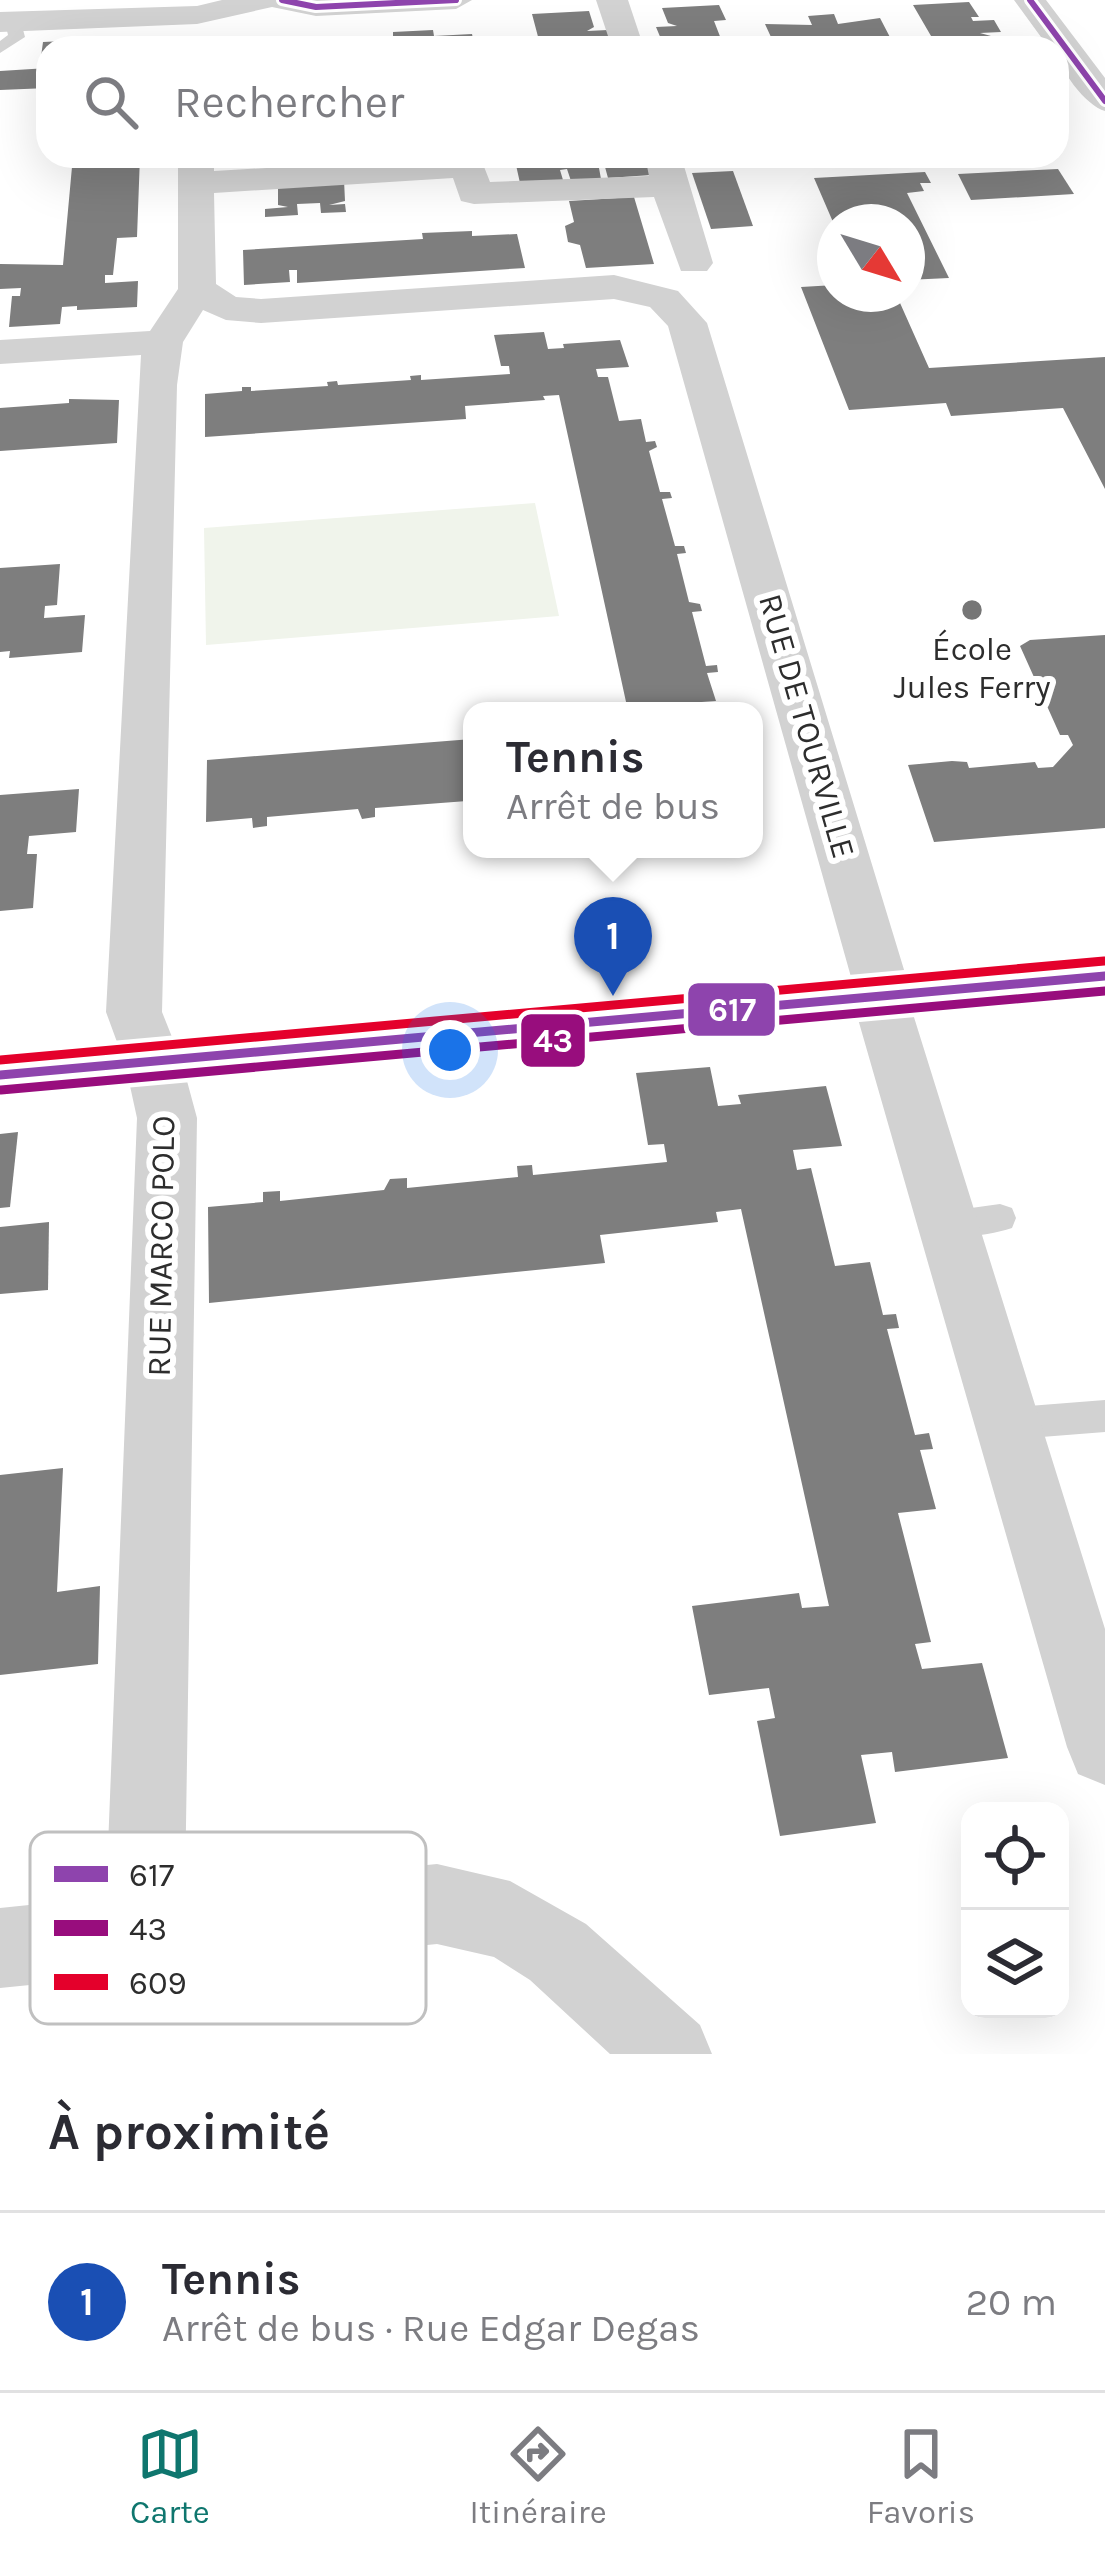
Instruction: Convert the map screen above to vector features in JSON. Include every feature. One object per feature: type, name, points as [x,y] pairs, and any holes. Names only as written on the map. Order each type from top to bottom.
[{"type":"street","points":[[4,31],[196,32],[263,0]]},
{"type":"street","points":[[282,0],[316,7],[456,0]]},
{"type":"street","points":[[612,0],[624,36]]},
{"type":"street","points":[[1030,0],[1058,36]]},
{"type":"street","points":[[1069,50],[1102,92]]},
{"type":"street","points":[[197,289],[196,169],[287,168]]},
{"type":"street","points":[[469,168],[474,194],[665,171],[694,263]]},
{"type":"street","name":"RUE DE TOURVILLE","points":[[197,289],[215,304],[243,311],[614,286],[648,292],[673,304],[687,322],[884,993],[890,1042],[973,1221],[1005,1424],[1105,1747]]},
{"type":"street","name":"RUE MARCO POLO","points":[[148,1832],[167,1118],[134,1012],[157,385],[163,342],[197,289]]},
{"type":"street","points":[[0,352],[163,342]]},
{"type":"street","points":[[0,1075],[1105,976]]},
{"type":"street","points":[[426,1905],[510,1921],[558,1952],[649,2044]]},
{"type":"street","points":[[0,1948],[30,1944]]},
{"type":"lane","points":[[1005,1424],[1105,1416]]},
{"type":"shaded area","points":[[535,503],[559,616],[206,645],[204,528]]},
{"type":"building","points":[[969,2],[979,17],[971,17],[973,21],[994,20],[1001,32],[931,36],[913,5]]},
{"type":"building","points":[[719,5],[726,20],[714,21],[720,36],[660,36],[656,27],[677,26],[668,23],[662,8]]},
{"type":"building","points":[[589,11],[594,27],[587,31],[608,30],[610,36],[538,36],[532,14]]},
{"type":"building","points":[[834,14],[838,24],[880,18],[889,36],[770,36],[765,24],[812,25],[808,16]]},
{"type":"building","points":[[433,30],[434,36],[393,36],[393,32]]},
{"type":"building","points":[[36,69],[36,88],[0,90],[0,71]]},
{"type":"building","points":[[72,168],[140,168],[137,237],[117,238],[113,275],[105,275],[105,283],[138,281],[137,307],[62,307],[60,324],[9,327],[12,296],[20,296],[21,288],[0,289],[0,264],[63,265]]},
{"type":"building","points":[[277,168],[342,168],[342,171],[277,175]]},
{"type":"building","points":[[517,168],[599,168],[601,179],[571,181],[567,169],[560,170],[563,180],[520,183]]},
{"type":"building","points":[[605,168],[649,168],[651,175],[608,178]]},
{"type":"building","points":[[1058,169],[1074,194],[971,200],[958,174]]},
{"type":"building","points":[[733,171],[753,226],[711,229],[692,173]]},
{"type":"building","points":[[925,172],[931,183],[920,183],[924,191],[907,193],[912,204],[825,204],[814,178]]},
{"type":"building","points":[[344,180],[345,201],[329,205],[345,204],[346,212],[321,213],[320,203],[297,204],[298,215],[265,217],[265,209],[288,207],[278,205],[278,183]]},
{"type":"building","points":[[634,197],[654,264],[586,268],[580,245],[568,242],[565,226],[574,222],[569,201]]},
{"type":"building","points":[[925,229],[949,278],[925,279]]},
{"type":"building","points":[[472,231],[472,236],[517,234],[525,268],[297,283],[297,270],[289,270],[290,282],[244,285],[243,250],[423,239],[422,233]]},
{"type":"building","points":[[817,286],[817,312],[904,312],[929,368],[1105,357],[1105,489],[1063,408],[951,416],[946,403],[849,410],[801,287]]},
{"type":"building","points":[[544,332],[548,349],[620,340],[629,367],[596,369],[598,377],[608,377],[619,421],[641,419],[646,442],[655,441],[657,447],[649,451],[660,492],[670,492],[672,498],[662,499],[675,546],[684,546],[686,553],[677,554],[689,602],[700,604],[702,611],[692,612],[706,666],[717,665],[718,672],[707,673],[716,701],[626,702],[559,395],[465,406],[466,419],[205,437],[205,394],[242,391],[242,387],[251,387],[251,391],[328,386],[327,382],[337,381],[338,385],[411,380],[410,376],[421,375],[421,380],[510,374],[509,366],[501,366],[494,335]]},
{"type":"building","points":[[69,399],[119,400],[117,443],[0,451],[0,408],[69,403]]},
{"type":"building","points":[[60,564],[57,605],[45,606],[44,618],[85,615],[82,652],[9,658],[10,651],[0,652],[0,568]]},
{"type":"building","points":[[1105,635],[1105,828],[934,842],[908,765],[952,761],[967,762],[969,768],[1035,762],[1038,768],[1053,767],[1073,745],[1068,735],[1060,735],[1020,646],[1030,640]]},
{"type":"building","points":[[463,740],[463,801],[375,808],[375,817],[362,819],[358,809],[267,817],[267,826],[253,828],[252,818],[206,822],[207,760]]},
{"type":"building","points":[[79,789],[76,832],[29,836],[27,854],[37,854],[33,908],[0,911],[0,795]]},
{"type":"building","points":[[710,1067],[718,1106],[741,1104],[738,1095],[826,1086],[842,1146],[793,1150],[797,1170],[811,1168],[835,1266],[870,1262],[883,1315],[896,1314],[899,1328],[887,1329],[915,1435],[929,1433],[933,1449],[920,1450],[936,1509],[898,1513],[931,1642],[915,1644],[922,1669],[982,1663],[1008,1758],[895,1772],[892,1752],[861,1755],[876,1823],[780,1836],[757,1721],[775,1718],[769,1688],[709,1695],[692,1606],[799,1593],[802,1608],[829,1606],[741,1209],[716,1212],[718,1222],[600,1235],[605,1263],[209,1303],[208,1207],[263,1202],[263,1192],[280,1191],[280,1201],[384,1190],[390,1179],[407,1178],[407,1188],[518,1177],[517,1166],[532,1165],[533,1175],[667,1162],[664,1144],[648,1145],[636,1073]]},
{"type":"building","points":[[18,1132],[10,1207],[0,1208],[0,1134]]},
{"type":"building","points":[[49,1222],[48,1290],[0,1294],[0,1227]]},
{"type":"building","points":[[63,1468],[57,1592],[100,1586],[98,1664],[0,1675],[0,1475]]},
{"type":"transit line","name":"617","points":[[282,0],[316,7],[456,0]]},
{"type":"transit line","name":"617","points":[[1030,0],[1057,36]]},
{"type":"transit line","name":"617","points":[[1069,53],[1105,101]]},
{"type":"transit line","name":"609","points":[[0,1060],[1104,961]]},
{"type":"transit line","name":"617","points":[[0,1075],[1105,976]]},
{"type":"transit line","name":"43","points":[[1,1090],[1105,991]]},
{"type":"place","name":"École Jules Ferry","points":[[972,610]]},
{"type":"place","name":"Tennis","points":[[613,996]]}]
